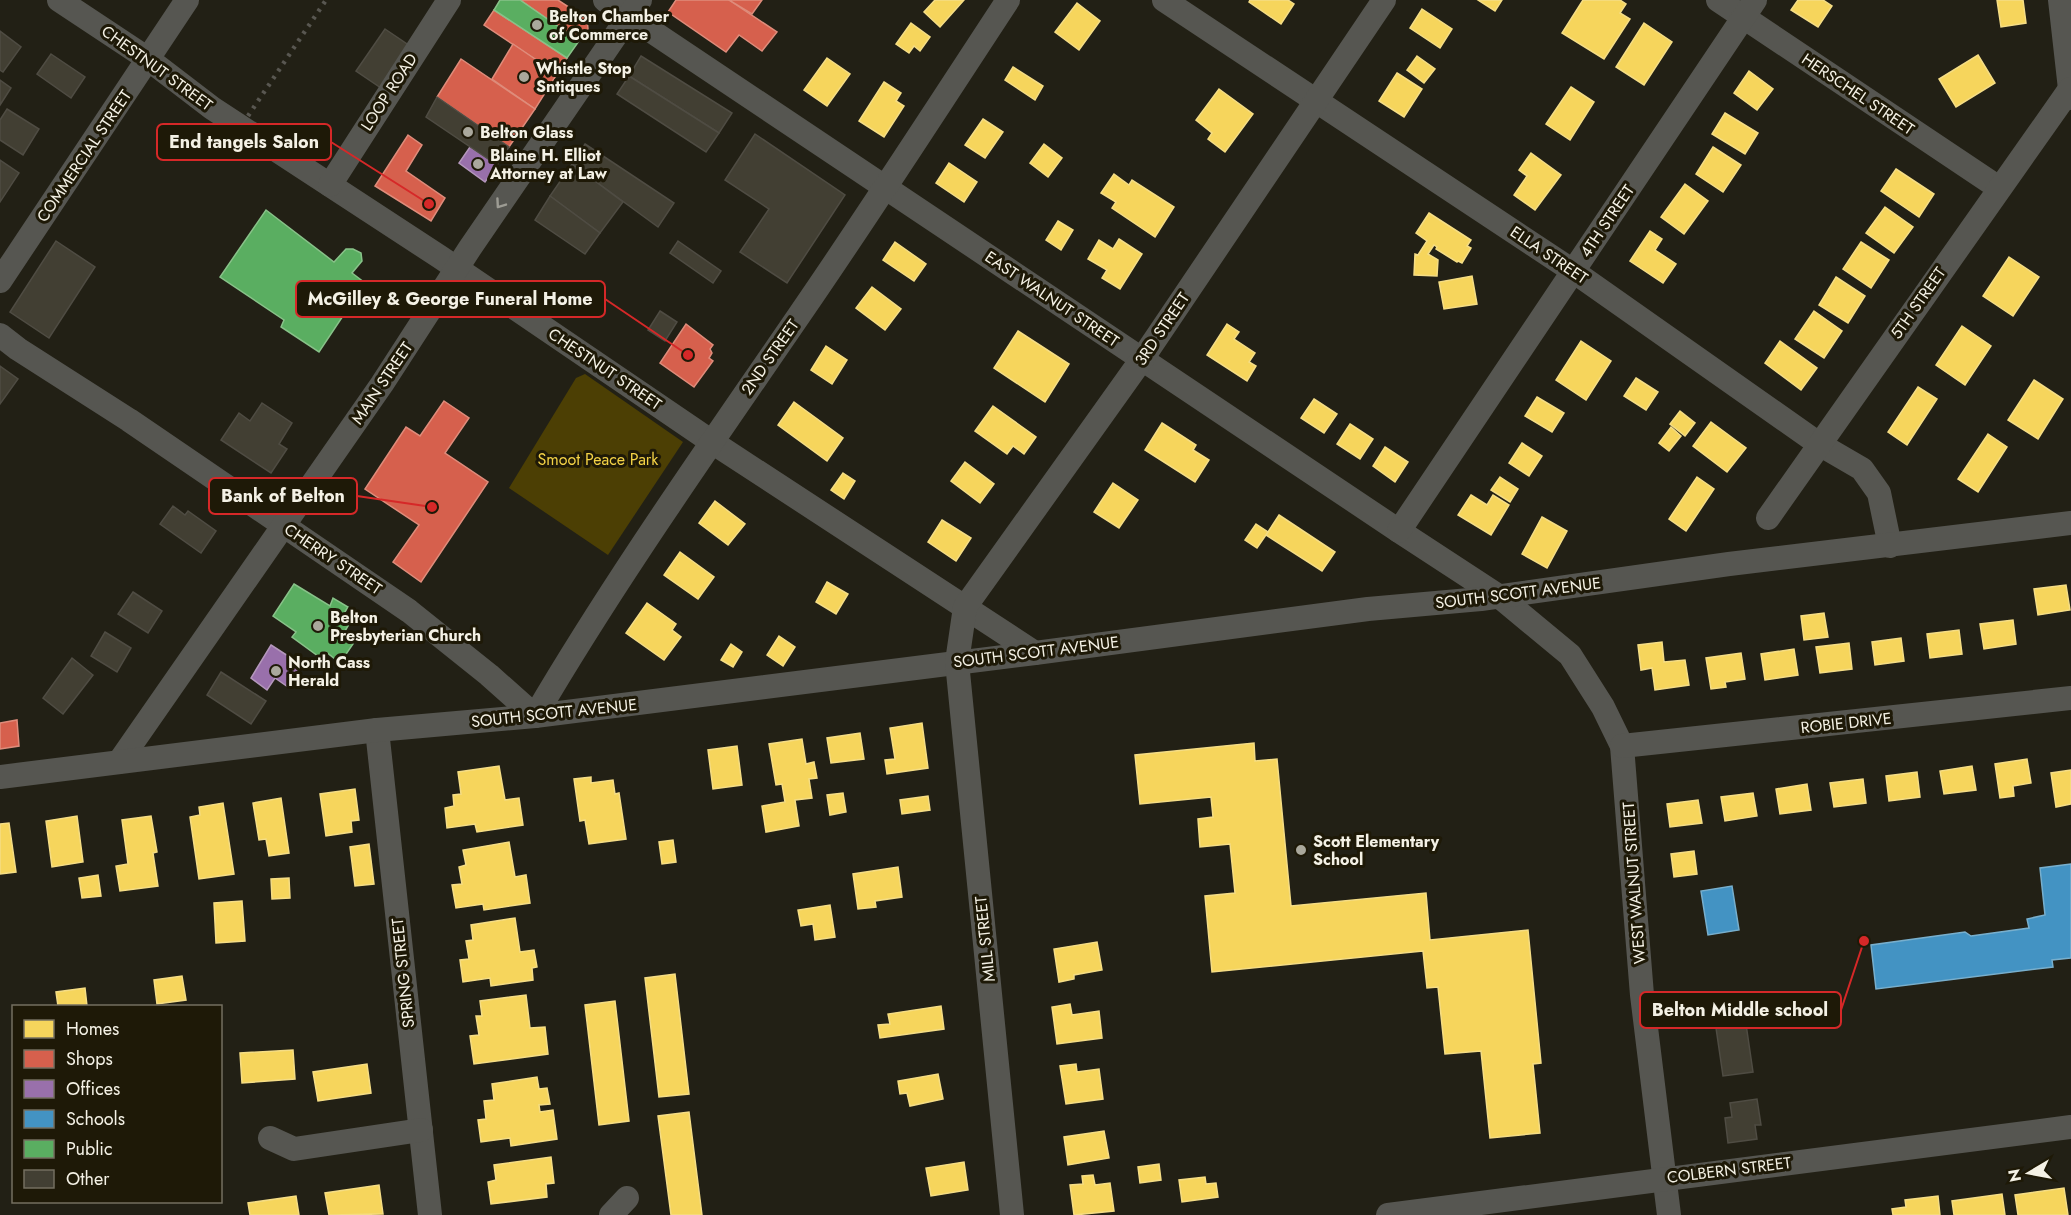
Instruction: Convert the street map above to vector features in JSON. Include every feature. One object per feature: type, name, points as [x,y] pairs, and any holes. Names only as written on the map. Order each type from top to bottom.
[{"type":"street","name":"CHESTNUT STREET","points":[[59,0],[148,59],[212,108],[456,268],[712,442],[1035,653]]},
{"type":"street","name":"COMMERCIAL STREET","points":[[0,281],[187,0]]},
{"type":"street","name":"LOOP ROAD","points":[[330,185],[449,0]]},
{"type":"street","name":"EAST WALNUT STREET","points":[[605,0],[634,8],[885,187],[1500,597]]},
{"type":"street","name":"2ND STREET","points":[[535,716],[565,665],[712,442],[885,187],[1008,0]]},
{"type":"street","name":"ELLA STREET","points":[[1164,0],[1573,271],[1819,444],[1862,469],[1879,493],[1890,546]]},
{"type":"street","name":"3RD STREET","points":[[957,662],[965,608],[1142,359],[1383,0]]},
{"type":"street","name":"HERSCHEL STREET","points":[[1718,0],[1749,9],[1999,188]]},
{"type":"street","points":[[2060,0],[2071,94]]},
{"type":"street","name":"MAIN STREET","points":[[119,762],[382,384],[456,268],[634,8]]},
{"type":"street","name":"4TH STREET","points":[[1399,531],[1749,9]]},
{"type":"street","name":"5TH STREET","points":[[1768,518],[1999,188],[2071,94]]},
{"type":"street","name":"CHERRY STREET","points":[[0,335],[409,611],[489,675],[535,716]]},
{"type":"street","name":"SOUTH SCOTT AVENUE","points":[[0,777],[377,730],[535,716],[1368,609],[1500,597],[1729,564],[2071,523]]},
{"type":"street","name":"WEST WALNUT STREET","points":[[1500,597],[1570,655],[1603,707],[1622,746],[1642,995],[1669,1215]]},
{"type":"street","name":"MILL STREET","points":[[957,662],[1012,1215]]},
{"type":"street","name":"ROBIE DRIVE","points":[[1622,746],[2071,698]]},
{"type":"street","name":"SPRING STREET","points":[[377,730],[429,1215]]},
{"type":"street","name":"COLBERN STREET","points":[[1388,1215],[2071,1127]]},
{"type":"street","points":[[270,1138],[294,1149],[421,1130]]},
{"type":"green space","name":"Smoot Peace Park","points":[[585,374],[683,442],[608,555],[509,488],[576,378]]},
{"type":"building: Homes","points":[[935,0],[964,0],[940,27],[924,12]]},
{"type":"building: Homes","points":[[1250,0],[1288,0],[1294,4],[1281,24],[1249,2]]},
{"type":"building: Homes","points":[[1478,0],[1502,0],[1495,11]]},
{"type":"building: Homes","points":[[1583,0],[1620,0],[1626,4],[1620,13],[1630,19],[1604,59],[1562,33]]},
{"type":"building: Homes","points":[[1798,0],[1823,0],[1832,6],[1818,27],[1791,10]]},
{"type":"building: Homes","points":[[1997,0],[2023,0],[2026,23],[2001,27]]},
{"type":"building: Homes","points":[[1077,3],[1100,21],[1079,50],[1055,32]]},
{"type":"building: Homes","points":[[1422,9],[1452,29],[1440,48],[1410,28]]},
{"type":"building: Homes","points":[[911,23],[930,37],[920,51],[914,46],[909,53],[896,44]]},
{"type":"building: Homes","points":[[1644,23],[1672,42],[1644,85],[1616,67]]},
{"type":"building: Homes","points":[[1978,55],[1995,83],[1956,107],[1939,79]]},
{"type":"building: Homes","points":[[1417,56],[1435,69],[1424,83],[1407,70]]},
{"type":"building: Homes","points":[[827,58],[850,74],[827,106],[804,90]]},
{"type":"building: Homes","points":[[1013,67],[1043,86],[1035,100],[1005,80]]},
{"type":"building: Homes","points":[[1749,71],[1773,89],[1757,110],[1734,93]]},
{"type":"building: Homes","points":[[1397,73],[1422,89],[1404,117],[1379,101]]},
{"type":"building: Homes","points":[[884,82],[901,93],[896,101],[904,106],[884,137],[859,121]]},
{"type":"building: Homes","points":[[1571,87],[1594,102],[1570,140],[1546,124]]},
{"type":"building: Homes","points":[[1219,89],[1253,114],[1225,152],[1208,139],[1212,133],[1196,120]]},
{"type":"building: Homes","points":[[1725,113],[1758,133],[1745,154],[1712,134]]},
{"type":"building: Homes","points":[[983,119],[1003,132],[985,158],[965,145]]},
{"type":"building: Homes","points":[[1044,144],[1062,158],[1048,177],[1030,163]]},
{"type":"building: Homes","points":[[1713,147],[1741,165],[1723,192],[1696,174]]},
{"type":"building: Homes","points":[[1531,153],[1561,175],[1535,210],[1514,195],[1527,176],[1519,170]]},
{"type":"building: Homes","points":[[949,163],[977,182],[964,202],[936,183]]},
{"type":"building: Homes","points":[[1896,169],[1934,194],[1919,217],[1881,191]]},
{"type":"building: Homes","points":[[1114,174],[1129,185],[1132,180],[1174,207],[1155,237],[1112,208],[1116,202],[1101,193]]},
{"type":"building: Homes","points":[[1685,184],[1708,201],[1684,234],[1661,217]]},
{"type":"building: Homes","points":[[1885,207],[1913,227],[1894,253],[1866,233]]},
{"type":"building: Homes","points":[[1429,213],[1471,240],[1467,246],[1471,248],[1462,263],[1436,249],[1434,245],[1428,254],[1438,260],[1437,276],[1414,275],[1415,254],[1418,255],[1427,241],[1416,233]]},
{"type":"building: Homes","points":[[1058,221],[1073,230],[1061,250],[1046,240]]},
{"type":"building: Homes","points":[[1650,231],[1662,239],[1655,250],[1676,264],[1663,283],[1630,261]]},
{"type":"building: Homes","points":[[1119,239],[1142,254],[1120,289],[1102,278],[1107,270],[1088,259],[1099,240],[1113,249]]},
{"type":"building: Homes","points":[[895,242],[926,264],[914,281],[883,260]]},
{"type":"building: Homes","points":[[1861,242],[1889,260],[1871,288],[1843,269]]},
{"type":"building: Homes","points":[[2009,257],[2039,277],[2013,316],[1983,296]]},
{"type":"building: Homes","points":[[1472,276],[1477,304],[1444,309],[1439,282]]},
{"type":"building: Homes","points":[[1836,277],[1865,296],[1848,323],[1819,305]]},
{"type":"building: Homes","points":[[872,287],[901,309],[885,330],[856,308]]},
{"type":"building: Homes","points":[[1814,311],[1842,331],[1824,358],[1795,339]]},
{"type":"building: Homes","points":[[1227,324],[1239,332],[1234,339],[1255,353],[1249,362],[1256,366],[1247,381],[1207,355]]},
{"type":"building: Homes","points":[[1962,326],[1991,346],[1965,385],[1936,365]]},
{"type":"building: Homes","points":[[1018,331],[1069,364],[1045,402],[994,368]]},
{"type":"building: Homes","points":[[1581,341],[1611,361],[1586,400],[1556,380]]},
{"type":"building: Homes","points":[[1780,341],[1817,368],[1801,390],[1765,363]]},
{"type":"building: Homes","points":[[826,346],[847,360],[832,384],[811,370]]},
{"type":"building: Homes","points":[[1636,378],[1658,392],[1646,410],[1624,396]]},
{"type":"building: Homes","points":[[2034,380],[2063,399],[2038,439],[2008,420]]},
{"type":"building: Homes","points":[[1918,387],[1937,399],[1907,445],[1888,432]]},
{"type":"building: Homes","points":[[1537,397],[1564,413],[1552,432],[1525,416]]},
{"type":"building: Homes","points":[[1314,399],[1337,414],[1324,433],[1301,418]]},
{"type":"building: Homes","points":[[794,402],[843,438],[827,461],[778,425]]},
{"type":"building: Homes","points":[[993,406],[1036,437],[1024,454],[1013,446],[1007,454],[975,431]]},
{"type":"building: Homes","points":[[1680,411],[1695,423],[1685,436],[1670,424]]},
{"type":"building: Homes","points":[[1711,422],[1746,448],[1727,472],[1693,446]]},
{"type":"building: Homes","points":[[1162,423],[1196,445],[1193,450],[1209,460],[1195,482],[1145,450]]},
{"type":"building: Homes","points":[[1350,424],[1373,439],[1360,459],[1337,444]]},
{"type":"building: Homes","points":[[1671,427],[1681,436],[1669,451],[1659,443]]},
{"type":"building: Homes","points":[[1988,434],[2007,447],[1978,492],[1958,479]]},
{"type":"building: Homes","points":[[1522,443],[1542,456],[1529,476],[1509,463]]},
{"type":"building: Homes","points":[[1385,447],[1408,462],[1395,482],[1373,466]]},
{"type":"building: Homes","points":[[965,462],[994,484],[980,503],[951,481]]},
{"type":"building: Homes","points":[[843,473],[855,481],[844,499],[831,490]]},
{"type":"building: Homes","points":[[1500,477],[1518,489],[1510,502],[1491,490]]},
{"type":"building: Homes","points":[[1697,477],[1714,489],[1686,531],[1669,519]]},
{"type":"building: Homes","points":[[1113,483],[1138,500],[1119,528],[1094,512]]},
{"type":"building: Homes","points":[[1471,495],[1487,505],[1493,495],[1509,505],[1491,535],[1458,515]]},
{"type":"building: Homes","points":[[715,501],[745,524],[728,545],[699,523]]},
{"type":"building: Homes","points":[[1279,515],[1335,552],[1322,571],[1266,535]]},
{"type":"building: Homes","points":[[1542,517],[1567,531],[1547,568],[1522,554]]},
{"type":"building: Homes","points":[[942,520],[971,538],[956,561],[928,542]]},
{"type":"building: Homes","points":[[1256,524],[1268,532],[1257,548],[1245,540]]},
{"type":"building: Homes","points":[[680,552],[714,577],[698,599],[664,575]]},
{"type":"building: Homes","points":[[827,582],[848,594],[836,614],[816,602]]},
{"type":"building: Homes","points":[[2066,585],[2070,610],[2038,615],[2034,589]]},
{"type":"building: Homes","points":[[647,603],[676,624],[672,630],[681,637],[664,660],[626,633]]},
{"type":"building: Homes","points":[[1824,613],[1828,637],[1804,640],[1801,616]]},
{"type":"building: Homes","points":[[2013,620],[2016,644],[1984,649],[1980,624]]},
{"type":"building: Homes","points":[[1959,630],[1962,654],[1930,658],[1927,634]]},
{"type":"building: Homes","points":[[779,636],[795,647],[783,666],[767,655]]},
{"type":"building: Homes","points":[[1901,638],[1904,661],[1875,665],[1872,642]]},
{"type":"building: Homes","points":[[1662,642],[1664,662],[1685,660],[1689,685],[1655,690],[1652,668],[1641,670],[1638,645]]},
{"type":"building: Homes","points":[[1849,643],[1852,669],[1820,673],[1816,647]]},
{"type":"building: Homes","points":[[731,644],[742,652],[733,667],[721,660]]},
{"type":"building: Homes","points":[[1794,649],[1798,675],[1765,680],[1761,654]]},
{"type":"building: Homes","points":[[1741,653],[1745,679],[1725,682],[1726,687],[1711,689],[1706,658]]},
{"type":"building: Homes","points":[[922,723],[928,768],[887,774],[885,760],[895,759],[890,728]]},
{"type":"building: Homes","points":[[860,733],[864,759],[831,763],[827,738]]},
{"type":"building: Homes","points":[[802,739],[806,764],[814,762],[817,778],[809,779],[812,798],[795,800],[799,826],[766,832],[762,806],[785,802],[782,784],[776,785],[769,744]]},
{"type":"building: Homes","points":[[1254,743],[1255,761],[1277,759],[1291,906],[1426,893],[1430,940],[1528,930],[1541,1063],[1533,1064],[1540,1133],[1490,1138],[1481,1051],[1445,1054],[1438,987],[1427,988],[1423,951],[1212,972],[1205,896],[1235,893],[1230,844],[1200,847],[1198,819],[1213,817],[1211,797],[1140,804],[1135,755]]},
{"type":"building: Homes","points":[[737,746],[742,785],[713,789],[708,750]]},
{"type":"building: Homes","points":[[2027,759],[2031,783],[2013,786],[2014,796],[2000,798],[1995,764]]},
{"type":"building: Homes","points":[[499,766],[505,800],[519,798],[523,825],[477,832],[475,824],[447,828],[445,808],[454,806],[453,795],[461,794],[458,772]]},
{"type":"building: Homes","points":[[1972,766],[1976,790],[1944,794],[1940,771]]},
{"type":"building: Homes","points":[[2071,770],[2071,804],[2056,807],[2051,773]]},
{"type":"building: Homes","points":[[1917,772],[1920,797],[1889,801],[1886,776]]},
{"type":"building: Homes","points":[[591,777],[591,783],[613,780],[615,794],[619,793],[626,839],[589,844],[585,820],[580,821],[574,779]]},
{"type":"building: Homes","points":[[1863,779],[1866,803],[1834,807],[1830,783]]},
{"type":"building: Homes","points":[[1807,784],[1811,810],[1780,814],[1776,789]]},
{"type":"building: Homes","points":[[355,789],[359,820],[351,821],[352,832],[326,836],[320,794]]},
{"type":"building: Homes","points":[[843,793],[846,812],[830,815],[827,795]]},
{"type":"building: Homes","points":[[1753,793],[1757,816],[1725,821],[1721,797]]},
{"type":"building: Homes","points":[[928,796],[930,810],[902,814],[900,800]]},
{"type":"building: Homes","points":[[281,798],[289,853],[269,856],[266,839],[259,840],[253,803]]},
{"type":"building: Homes","points":[[1698,800],[1702,823],[1670,827],[1667,804]]},
{"type":"building: Homes","points":[[223,803],[234,874],[199,879],[190,817],[200,815],[199,807]]},
{"type":"building: Homes","points":[[77,816],[83,862],[52,867],[46,821]]},
{"type":"building: Homes","points":[[151,816],[157,852],[153,853],[158,886],[120,891],[116,866],[128,864],[122,820]]},
{"type":"building: Homes","points":[[9,823],[16,872],[0,874],[0,824]]},
{"type":"building: Homes","points":[[673,840],[676,862],[662,864],[659,842]]},
{"type":"building: Homes","points":[[509,842],[515,877],[526,875],[530,903],[484,910],[483,904],[456,908],[452,885],[462,884],[459,867],[466,865],[463,850]]},
{"type":"building: Homes","points":[[369,844],[374,884],[355,886],[350,847]]},
{"type":"building: Homes","points":[[1694,851],[1697,874],[1674,877],[1671,854]]},
{"type":"building: Homes","points":[[898,867],[902,897],[875,901],[876,907],[858,909],[853,874]]},
{"type":"building: Homes","points":[[98,875],[101,896],[82,898],[79,878]]},
{"type":"building: Homes","points":[[289,878],[290,898],[272,899],[271,879]]},
{"type":"building: Homes","points":[[242,901],[245,941],[216,943],[214,903]]},
{"type":"building: Homes","points":[[830,905],[835,937],[815,940],[813,924],[801,926],[798,910]]},
{"type":"building: Homes","points":[[515,918],[520,952],[534,950],[537,967],[532,968],[533,980],[491,986],[490,978],[463,982],[460,960],[469,959],[466,941],[473,940],[471,925]]},
{"type":"building: Homes","points":[[1097,942],[1102,970],[1074,975],[1074,979],[1059,982],[1054,949]]},
{"type":"building: Homes","points":[[675,974],[689,1094],[659,1097],[645,978]]},
{"type":"building: Homes","points":[[182,976],[186,1000],[157,1004],[154,980]]},
{"type":"building: Homes","points":[[85,988],[87,1005],[58,1005],[56,992]]},
{"type":"building: Homes","points":[[526,995],[530,1028],[545,1027],[548,1054],[474,1064],[470,1036],[479,1035],[476,1016],[482,1016],[480,1001]]},
{"type":"building: Homes","points":[[615,1001],[629,1121],[599,1125],[585,1005]]},
{"type":"building: Homes","points":[[1070,1004],[1072,1015],[1099,1011],[1102,1038],[1057,1044],[1052,1007]]},
{"type":"building: Homes","points":[[941,1006],[944,1029],[880,1038],[878,1025],[890,1024],[888,1014]]},
{"type":"building: Homes","points":[[293,1050],[295,1079],[242,1083],[240,1053]]},
{"type":"building: Homes","points":[[367,1064],[371,1093],[318,1101],[313,1072]]},
{"type":"building: Homes","points":[[1076,1064],[1077,1072],[1099,1069],[1103,1099],[1066,1104],[1060,1066]]},
{"type":"building: Homes","points":[[938,1074],[943,1099],[910,1106],[907,1093],[900,1094],[898,1081]]},
{"type":"building: Homes","points":[[537,1077],[539,1089],[547,1088],[550,1104],[539,1105],[540,1112],[553,1110],[557,1139],[511,1146],[510,1138],[481,1142],[478,1120],[486,1119],[484,1101],[494,1100],[492,1084]]},
{"type":"building: Homes","points":[[689,1112],[702,1215],[671,1215],[658,1116]]},
{"type":"building: Homes","points":[[1104,1131],[1109,1158],[1068,1165],[1064,1137]]},
{"type":"building: Homes","points":[[551,1157],[554,1183],[546,1184],[547,1197],[491,1204],[488,1182],[496,1180],[494,1165]]},
{"type":"building: Homes","points":[[964,1162],[968,1190],[931,1196],[926,1168]]},
{"type":"building: Homes","points":[[1159,1164],[1161,1180],[1140,1183],[1138,1167]]},
{"type":"building: Homes","points":[[1093,1175],[1095,1185],[1110,1183],[1114,1211],[1074,1215],[1070,1185],[1083,1184],[1082,1176]]},
{"type":"building: Homes","points":[[1205,1177],[1206,1184],[1216,1183],[1218,1197],[1182,1202],[1179,1180]]},
{"type":"building: Homes","points":[[379,1185],[383,1214],[329,1215],[325,1193]]},
{"type":"building: Homes","points":[[2064,1188],[2068,1215],[2018,1215],[2015,1195]]},
{"type":"building: Homes","points":[[2002,1194],[2005,1215],[1954,1215],[1952,1201]]},
{"type":"building: Homes","points":[[296,1196],[299,1215],[250,1215],[248,1203]]},
{"type":"building: Homes","points":[[1938,1196],[1940,1215],[1893,1215],[1892,1209],[1906,1207],[1905,1200]]},
{"type":"building: Shops","points":[[520,0],[558,0],[587,19],[588,29],[579,41]]},
{"type":"building: Shops","points":[[676,0],[729,0],[777,32],[762,51],[739,35],[726,52],[668,12]]},
{"type":"building: Shops","points":[[729,0],[762,0],[752,14]]},
{"type":"building: Shops","points":[[494,10],[567,58],[557,74],[484,25]]},
{"type":"building: Shops","name":"Whistle Stop Sntiques","points":[[513,44],[557,74],[535,109],[492,79]]},
{"type":"building: Shops","points":[[461,59],[535,109],[509,147],[437,97]]},
{"type":"building: Shops","points":[[408,135],[422,145],[406,171],[445,198],[431,221],[375,186]]},
{"type":"building: Shops","points":[[686,324],[713,345],[709,358],[713,361],[694,387],[660,363]]},
{"type":"building: Shops","points":[[444,401],[469,418],[445,453],[488,482],[421,582],[393,562],[419,525],[365,489],[406,427],[420,436]]},
{"type":"building: Shops","points":[[17,720],[19,746],[0,749],[0,723]]},
{"type":"building: Offices","name":"Blaine H. Elliot Attorney at Law","points":[[470,147],[497,165],[485,182],[459,163]]},
{"type":"building: Offices","name":"North Cass Herald","points":[[271,645],[302,665],[288,687],[275,678],[267,690],[251,678]]},
{"type":"building: Schools","points":[[2071,864],[2071,958],[2052,960],[2053,967],[1876,989],[1871,945],[1965,932],[1971,936],[2029,928],[2027,919],[2045,915],[2040,868]]},
{"type":"building: Schools","points":[[1732,886],[1739,930],[1708,935],[1701,891]]},
{"type":"building: Public","name":"Belton Chamber of Commerce","points":[[500,0],[520,0],[579,41],[567,58],[494,10]]},
{"type":"building: Public","points":[[266,210],[334,262],[346,249],[353,249],[361,253],[362,261],[352,273],[365,283],[319,352],[281,327],[284,320],[220,277]]},
{"type":"building: Public","name":"Belton Presbyterian Church","points":[[294,584],[330,606],[333,598],[348,607],[343,615],[351,621],[342,636],[353,644],[340,663],[326,652],[322,659],[292,637],[296,632],[273,616]]},
{"type":"building: Other","points":[[385,29],[410,46],[381,88],[356,71]]},
{"type":"building: Other","points":[[0,31],[21,47],[3,72],[0,70]]},
{"type":"building: Other","points":[[51,54],[85,77],[71,98],[37,74]]},
{"type":"building: Other","points":[[641,56],[732,113],[719,133],[629,76]]},
{"type":"building: Other","points":[[629,76],[719,133],[706,152],[617,94]]},
{"type":"building: Other","points":[[0,80],[11,88],[0,105]]},
{"type":"building: Other","name":"Belton Glass","points":[[437,97],[509,147],[497,165],[426,117]]},
{"type":"building: Other","points":[[7,109],[39,129],[23,155],[0,140],[0,120]]},
{"type":"building: Other","points":[[755,134],[845,195],[787,283],[740,252],[769,209],[725,180]]},
{"type":"building: Other","points":[[585,144],[674,203],[658,227],[572,164]]},
{"type":"building: Other","points":[[0,160],[19,173],[0,202]]},
{"type":"building: Other","points":[[572,164],[623,202],[600,233],[550,196]]},
{"type":"building: Other","points":[[550,196],[600,233],[585,254],[535,220]]},
{"type":"building: Other","points":[[56,241],[95,267],[49,338],[10,312]]},
{"type":"building: Other","points":[[678,241],[721,271],[713,283],[670,253]]},
{"type":"building: Other","points":[[660,311],[677,322],[665,341],[648,330]]},
{"type":"building: Other","points":[[0,366],[18,379],[0,404]]},
{"type":"building: Other","points":[[262,403],[292,423],[279,444],[287,449],[271,473],[221,440],[239,413],[250,421]]},
{"type":"building: Other","points":[[173,506],[185,515],[188,511],[216,531],[201,553],[160,524]]},
{"type":"building: Other","points":[[133,592],[162,611],[148,633],[118,614]]},
{"type":"building: Other","points":[[105,632],[131,648],[117,672],[91,656]]},
{"type":"building: Other","points":[[72,658],[93,675],[63,714],[43,698]]},
{"type":"building: Other","points":[[221,672],[266,701],[251,724],[207,695]]},
{"type":"building: Other","points":[[1746,1024],[1753,1072],[1723,1076],[1716,1028]]},
{"type":"building: Other","points":[[1757,1099],[1761,1125],[1755,1125],[1757,1139],[1728,1143],[1725,1118],[1732,1117],[1730,1103]]},
{"type":"railway","points":[[248,116],[326,0]]},
{"type":"place","name":"Belton Chamber of Commerce","points":[[537,25]]},
{"type":"place","name":"Whistle Stop Sntiques","points":[[524,77]]},
{"type":"place","name":"Belton Glass","points":[[468,132]]},
{"type":"place","name":"Blaine H. Elliot Attorney at Law","points":[[478,164]]},
{"type":"place","name":"End tangels Salon","points":[[429,204]]},
{"type":"place","name":"McGilley & George Funeral Home","points":[[688,355]]},
{"type":"place","name":"Bank of Belton","points":[[432,507]]},
{"type":"place","name":"Belton Presbyterian Church","points":[[318,626]]},
{"type":"place","name":"North Cass Herald","points":[[276,671]]},
{"type":"place","name":"Scott Elementary School","points":[[1301,850]]},
{"type":"place","name":"Belton Middle school","points":[[1864,941]]}]
